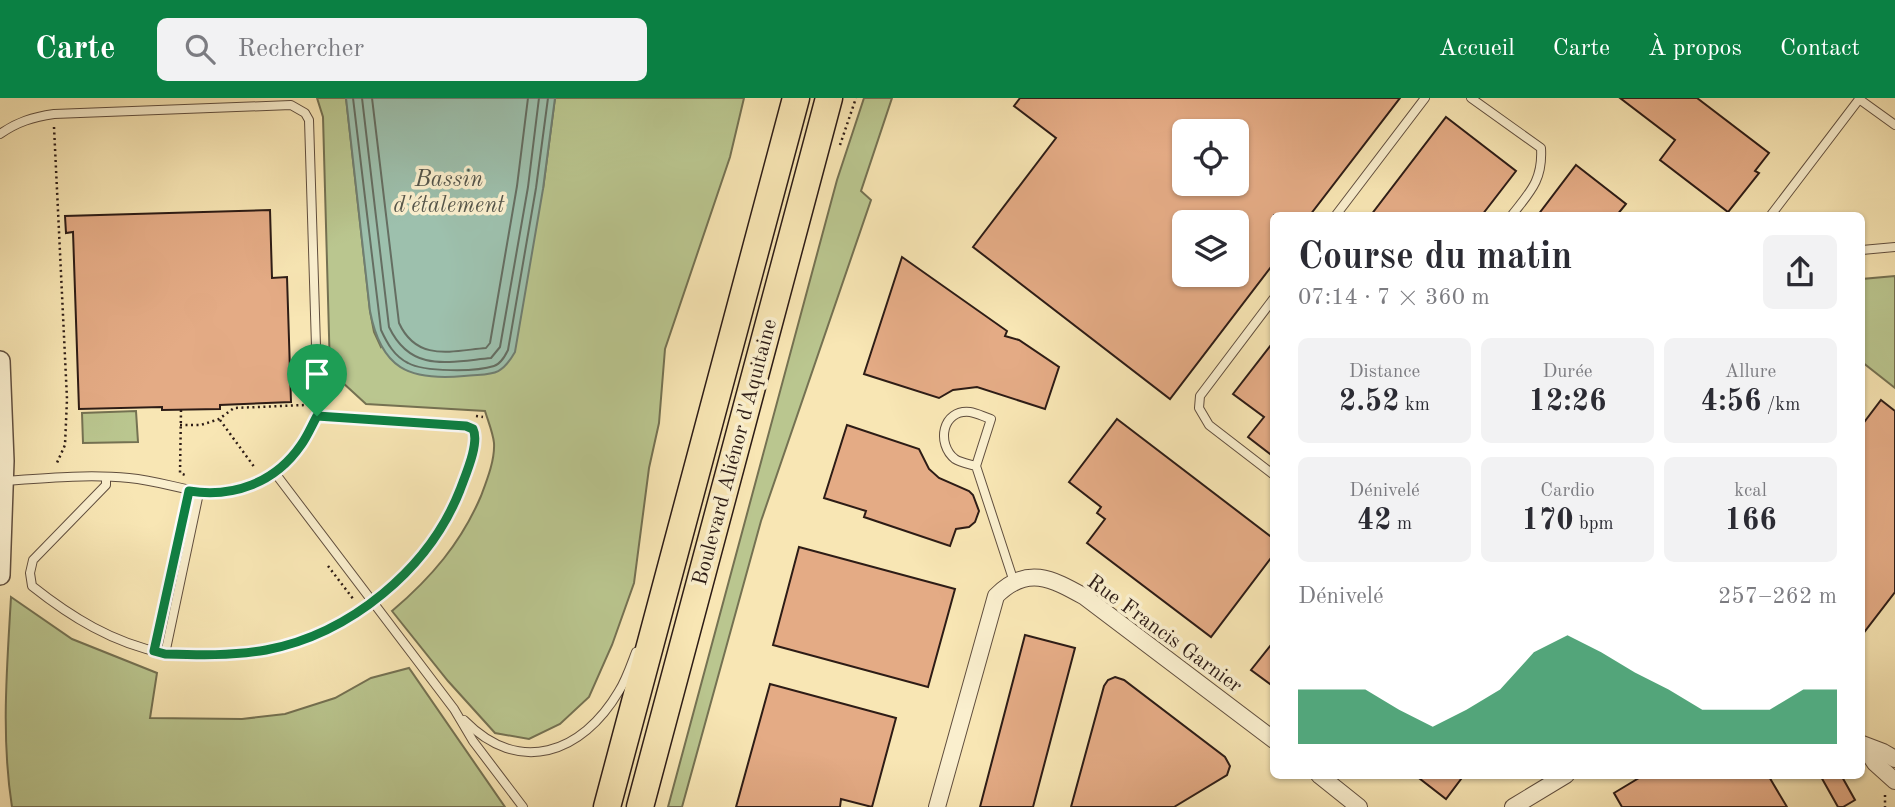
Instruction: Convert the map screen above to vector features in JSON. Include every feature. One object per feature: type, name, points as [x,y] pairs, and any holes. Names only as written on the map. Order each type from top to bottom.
[{"type":"highway","name":"Boulevard Aliénor d'Aquitaine","points":[[607,807],[796,98]]},
{"type":"highway","name":"Boulevard Aliénor d'Aquitaine","points":[[640,807],[829,98]]},
{"type":"street","points":[[0,361],[0,575]]},
{"type":"street","name":"Rue Francis Garnier","points":[[1014,582],[1037,577],[1057,582],[1085,597],[1270,737]]},
{"type":"street","points":[[937,807],[996,596],[1014,582]]},
{"type":"street","points":[[1865,745],[1895,759]]},
{"type":"street","points":[[1865,748],[1875,763],[1895,781]]},
{"type":"street","points":[[1324,779],[1359,807]]},
{"type":"street","points":[[1513,807],[1559,779]]},
{"type":"lane","points":[[1338,212],[1425,98]]},
{"type":"lane","points":[[1471,98],[1541,148],[1542,163],[1538,181],[1514,212]]},
{"type":"lane","points":[[1773,212],[1860,98],[1895,125]]},
{"type":"lane","points":[[0,134],[15,124],[54,114],[291,105],[305,113],[309,120],[318,377],[317,416],[301,445],[275,473],[237,490],[215,494],[199,493],[130,478],[106,477],[2,481]]},
{"type":"lane","points":[[1865,250],[1895,247]]},
{"type":"lane","points":[[1270,303],[1200,396],[1199,408],[1209,425],[1270,472]]},
{"type":"lane","points":[[976,466],[957,460],[944,445],[946,424],[951,417],[962,412],[971,412],[991,419],[976,466],[1014,582]]},
{"type":"lane","points":[[106,477],[106,485],[33,560],[30,573],[32,586],[67,614],[113,638],[165,654],[236,654],[268,650],[320,633],[372,601],[401,578],[432,543],[456,499],[467,472],[476,434],[466,426],[317,416]]},
{"type":"lane","points":[[275,473],[454,709],[480,737],[494,744],[526,753],[556,748],[573,740],[596,721],[620,691],[638,647]]},
{"type":"lane","points":[[165,654],[199,493]]},
{"type":"lane","points":[[643,635],[673,561]]},
{"type":"lane","points":[[454,709],[473,741],[523,807]]},
{"type":"path","points":[[50,479],[65,445],[67,398],[54,114]]},
{"type":"path","points":[[181,410],[180,473],[190,482],[189,491]]},
{"type":"green space","points":[[317,98],[346,98],[370,311],[374,332],[381,347],[543,189],[555,98],[744,98],[730,157],[665,349],[659,423],[649,468],[634,583],[612,645],[589,697],[560,724],[529,739],[495,733],[448,681],[392,611],[432,573],[464,529],[488,477],[494,450],[493,439],[485,411],[366,404],[330,371],[323,117]]},
{"type":"green space","points":[[864,98],[892,98],[861,191],[871,200],[761,521],[682,807],[668,807],[837,180]]},
{"type":"green space","points":[[1895,276],[1895,388],[1865,364],[1865,279]]},
{"type":"green space","points":[[136,411],[138,442],[83,443],[82,413]]},
{"type":"green space","points":[[11,597],[72,639],[157,673],[150,718],[242,719],[285,714],[335,698],[371,678],[409,668],[505,807],[12,807],[6,728]]},
{"type":"water","name":"Bassin d'étalement","points":[[346,98],[555,98],[543,189],[515,352],[500,370],[482,375],[445,377],[413,373],[400,367],[382,346],[370,311]]},
{"type":"building","points":[[1020,98],[1400,98],[1312,212],[1270,212],[1270,268],[1170,399],[973,247],[1056,138],[1014,106]]},
{"type":"building","points":[[1620,98],[1697,98],[1769,153],[1755,171],[1759,173],[1728,212],[1660,160],[1675,140]]},
{"type":"building","points":[[1446,117],[1516,171],[1484,212],[1373,212]]},
{"type":"building","points":[[1576,165],[1626,204],[1619,212],[1540,212]]},
{"type":"building","points":[[270,210],[272,278],[287,277],[291,402],[220,405],[220,409],[79,409],[73,232],[66,233],[65,216]]},
{"type":"building","points":[[902,257],[1007,331],[1005,336],[1019,340],[1059,367],[1045,409],[977,387],[953,390],[939,398],[864,374]]},
{"type":"building","points":[[1270,346],[1270,454],[1248,437],[1264,417],[1233,394]]},
{"type":"building","points":[[1881,400],[1895,411],[1895,592],[1865,631],[1865,421]]},
{"type":"building","points":[[1117,419],[1270,536],[1270,559],[1211,637],[1087,543],[1105,519],[1097,513],[1101,507],[1069,482]]},
{"type":"building","points":[[847,425],[919,449],[929,469],[939,478],[973,495],[979,511],[975,522],[969,527],[956,529],[950,546],[864,517],[866,511],[824,498]]},
{"type":"building","points":[[799,547],[955,589],[928,687],[773,645]]},
{"type":"building","points":[[1025,635],[1075,648],[1033,807],[980,807]]},
{"type":"building","points":[[1270,646],[1270,684],[1251,670]]},
{"type":"building","points":[[1115,677],[1124,680],[1225,757],[1230,766],[1227,775],[1174,807],[1071,807],[1104,686],[1108,680]]},
{"type":"building","points":[[770,684],[896,718],[872,807],[841,799],[840,807],[736,807]]},
{"type":"building","points":[[1420,779],[1461,779],[1446,799]]},
{"type":"building","points":[[1637,779],[1770,779],[1787,807],[1622,807],[1614,793]]},
{"type":"building","points":[[1822,779],[1843,779],[1855,800],[1838,807]]},
{"type":"route","points":[[317,416],[466,426],[473,429],[476,434],[467,472],[445,522],[432,543],[401,578],[361,610],[320,633],[268,650],[236,654],[165,654],[154,651],[189,491],[224,493],[264,480],[282,467],[301,445],[317,416]]}]
